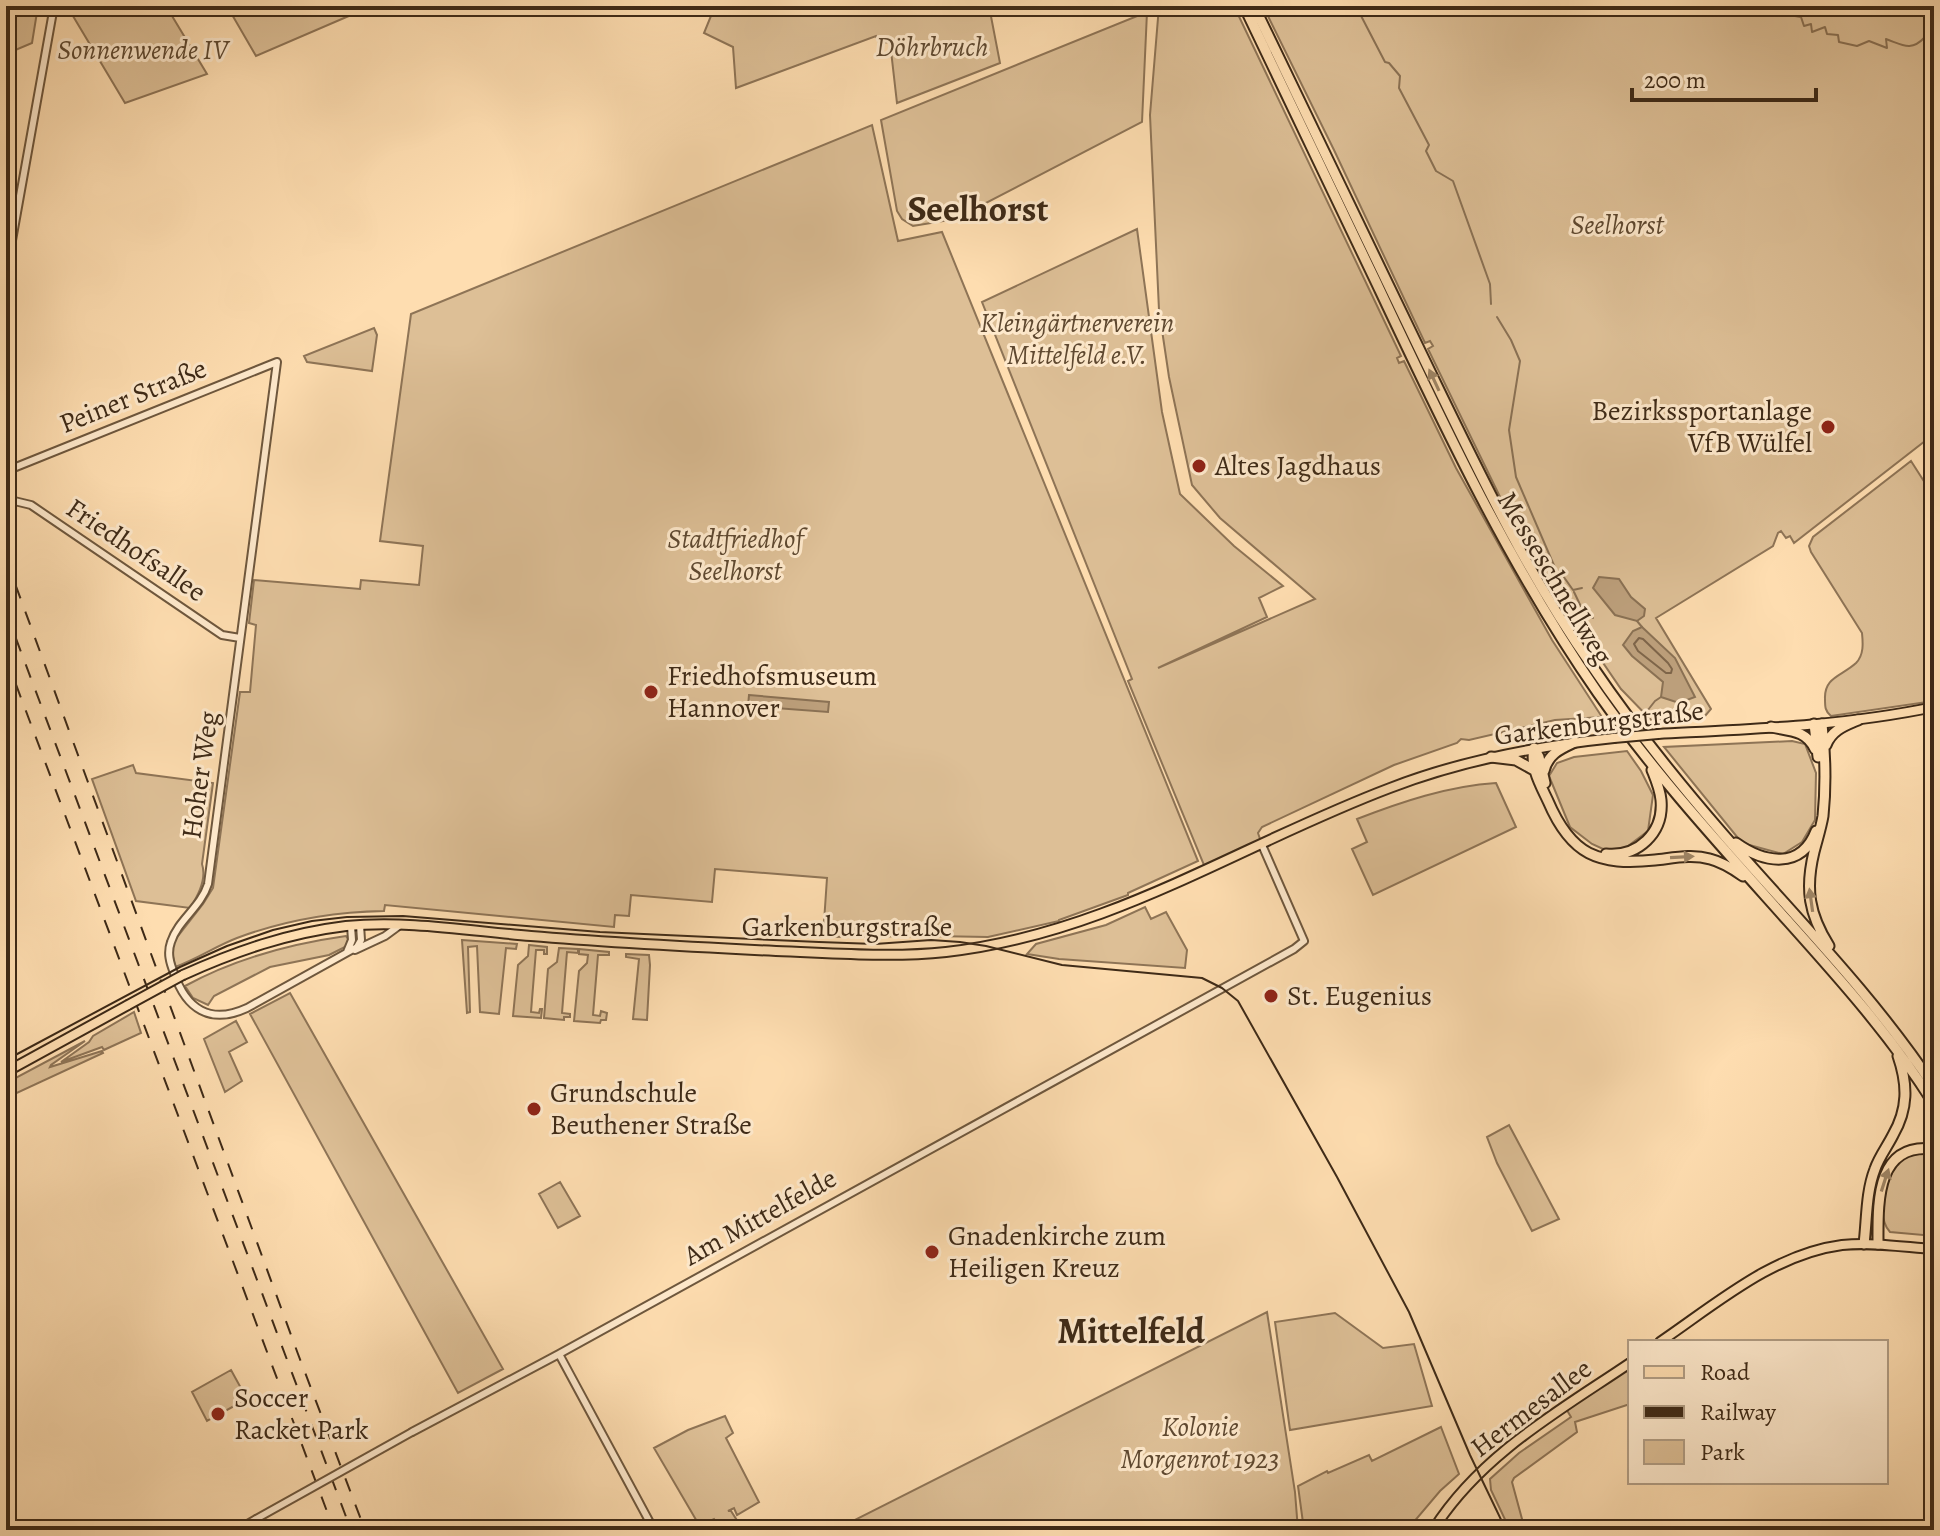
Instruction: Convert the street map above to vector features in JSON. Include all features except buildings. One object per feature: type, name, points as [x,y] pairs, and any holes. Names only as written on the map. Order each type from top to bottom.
[{"type":"highway","name":"Messeschnellweg","points":[[1244,6],[1415,365],[1511,554],[1578,662],[1648,759],[1837,976],[1896,1049],[1934,1104]]},
{"type":"highway","name":"Messeschnellweg","points":[[1254,6],[1463,441],[1520,550],[1564,624],[1657,754],[1723,834],[1844,969],[1934,1087]]},
{"type":"highway","points":[[1723,834],[1756,856],[1789,858],[1802,851],[1813,837],[1820,813],[1820,757],[1831,735],[1858,720]]},
{"type":"highway","points":[[1818,724],[1823,813],[1810,873],[1810,901],[1818,926],[1844,969]]},
{"type":"highway","points":[[1771,727],[1797,732],[1809,738],[1820,757]]},
{"type":"highway","points":[[1543,778],[1548,759],[1575,742]]},
{"type":"highway","points":[[1534,748],[1556,812],[1573,837],[1590,849],[1616,855],[1645,843],[1657,827],[1661,797],[1648,759]]},
{"type":"highway","points":[[1534,748],[1534,770],[1559,824],[1571,840],[1588,853],[1621,862],[1680,856],[1709,859],[1724,864],[1753,882]]},
{"type":"highway","points":[[1491,757],[1516,760],[1534,770]]},
{"type":"highway","points":[[1864,1244],[1871,1181],[1880,1157],[1899,1124],[1906,1099],[1896,1049]]},
{"type":"highway","points":[[1878,1244],[1881,1192],[1888,1168],[1897,1158],[1909,1152],[1934,1149]]},
{"type":"main road","name":"Garkenburgstraße","points":[[6,1072],[183,975],[231,954],[306,932],[400,925],[693,948],[861,954],[943,953],[1023,938],[1079,923],[1160,892],[1389,788],[1491,757],[1575,742],[1818,724],[1934,707]]},
{"type":"main road","points":[[1663,1340],[1769,1269],[1802,1254],[1864,1244],[1934,1249]]},
{"type":"main road","name":"Hermesallee","points":[[1433,1530],[1465,1488],[1495,1458],[1628,1364]]},
{"type":"street","points":[[6,274],[54,6]]},
{"type":"street","name":"Peiner Straße","points":[[6,471],[277,362]]},
{"type":"street","name":"Hoher Weg","points":[[277,362],[208,884],[202,898],[176,932],[169,956],[183,996],[193,1006],[210,1013],[229,1014],[247,1008],[400,925]]},
{"type":"street","name":"Friedhofsallee","points":[[6,499],[31,505],[222,635],[240,638]]},
{"type":"street","name":"Am Mittelfelde","points":[[237,1530],[1294,949],[1304,941],[1262,845]]},
{"type":"street","points":[[347,952],[360,944],[355,926]]},
{"type":"street","points":[[559,1354],[654,1530]]},
{"type":"green space","points":[[38,6],[32,43],[6,54],[6,7]]},
{"type":"green space","name":"Sonnenwende IV","points":[[67,6],[166,6],[207,74],[125,103]]},
{"type":"green space","points":[[227,6],[372,6],[256,56]]},
{"type":"green space","name":"Döhrbruch","points":[[715,6],[989,6],[1000,63],[897,103],[890,42],[879,43],[876,36],[736,88],[733,47],[704,33]]},
{"type":"green space","name":"Kleingärtnerverein Mittelfeld e.V.","points":[[1159,6],[1234,6],[1401,356],[1397,358],[1399,363],[1404,361],[1456,468],[1552,640],[1602,717],[1555,720],[1469,740],[1461,739],[1394,765],[1262,827],[1258,833],[1262,845],[1206,870],[1128,681],[1132,679],[982,302],[1137,229],[1162,412],[1180,494],[1234,546],[1283,586],[1259,598],[1267,617],[1158,668],[1315,599],[1220,518],[1192,485],[1169,377],[1159,310],[1150,115]]},
{"type":"green space","name":"Seelhorst","points":[[1263,6],[1934,6],[1934,434],[1794,543],[1790,536],[1786,538],[1781,531],[1773,546],[1656,618],[1711,709],[1705,716],[1651,720],[1621,689],[1558,597],[1503,503],[1428,349],[1433,346],[1430,341],[1425,343]]},
{"type":"green space","points":[[1147,12],[1142,122],[955,219],[913,226],[902,219],[897,211],[881,120]]},
{"type":"green space","name":"Stadtfriedhof Seelhorst","points":[[872,125],[898,241],[942,232],[1198,861],[1128,895],[1059,921],[988,937],[823,937],[827,878],[715,869],[712,902],[631,895],[629,916],[615,915],[614,927],[385,905],[384,911],[328,915],[273,926],[229,941],[175,967],[172,951],[175,940],[213,888],[240,692],[250,692],[256,625],[249,623],[254,580],[360,589],[361,580],[419,585],[423,546],[380,541],[411,314]]},
{"type":"green space","points":[[374,328],[377,335],[372,371],[307,362],[304,356]]},
{"type":"green space","points":[[1911,461],[1934,497],[1934,701],[1831,716],[1825,707],[1827,686],[1859,660],[1862,633],[1809,546],[1813,537]]},
{"type":"green space","points":[[1792,741],[1805,744],[1816,773],[1815,820],[1802,842],[1783,854],[1742,843],[1664,747]]},
{"type":"green space","points":[[1627,751],[1653,795],[1648,831],[1624,849],[1603,849],[1570,827],[1549,776],[1557,763],[1574,757]]},
{"type":"green space","points":[[133,765],[136,773],[213,783],[202,864],[203,881],[190,908],[136,901],[92,779]]},
{"type":"green space","points":[[1496,783],[1516,827],[1373,895],[1352,849],[1367,842],[1357,819],[1425,796]]},
{"type":"green space","points":[[1145,907],[1151,919],[1166,912],[1187,950],[1185,968],[1027,954],[1036,944],[1106,925]]},
{"type":"green space","points":[[346,936],[347,946],[329,955],[270,967],[214,996],[208,1005],[193,998],[185,986],[263,954]]},
{"type":"green space","points":[[462,940],[517,944],[516,949],[506,948],[499,1014],[480,1012],[477,946],[468,947],[470,1012],[467,1013]]},
{"type":"green space","points":[[529,945],[547,947],[547,954],[544,950],[536,950],[531,1012],[539,1013],[542,1009],[541,1018],[513,1016],[518,965],[528,956]]},
{"type":"green space","points":[[559,948],[578,949],[578,953],[567,952],[562,1013],[570,1014],[570,1017],[564,1017],[564,1020],[544,1018],[548,969],[557,962]]},
{"type":"green space","points":[[579,949],[609,952],[609,955],[598,955],[593,1015],[600,1016],[601,1011],[607,1013],[606,1020],[600,1023],[574,1021],[579,971],[587,963],[588,955],[579,954]]},
{"type":"green space","points":[[626,954],[649,955],[647,1020],[633,1019],[639,959],[626,957]]},
{"type":"green space","points":[[290,993],[503,1369],[458,1393],[250,1014]]},
{"type":"green space","points":[[134,1012],[141,1033],[104,1050],[102,1047],[61,1062],[93,1036]]},
{"type":"green space","points":[[236,1021],[247,1042],[229,1052],[242,1081],[225,1092],[204,1039]]},
{"type":"green space","points":[[85,1041],[50,1067],[103,1053],[6,1098],[6,1083]]},
{"type":"green space","points":[[1509,1125],[1559,1219],[1532,1231],[1487,1137]]},
{"type":"green space","points":[[1934,1152],[1934,1236],[1890,1232],[1883,1216],[1883,1206],[1891,1174],[1902,1159],[1917,1153]]},
{"type":"green space","points":[[560,1182],[580,1216],[558,1228],[539,1194]]},
{"type":"green space","name":"Kolonie Morgenrot 1923","points":[[1267,1312],[1298,1530],[835,1530]]},
{"type":"green space","points":[[1335,1313],[1383,1348],[1414,1344],[1432,1406],[1290,1430],[1275,1322]]},
{"type":"green space","points":[[1624,1367],[1628,1372],[1628,1405],[1575,1422],[1577,1432],[1514,1478],[1512,1482],[1525,1530],[1510,1530],[1491,1490],[1490,1479],[1519,1453],[1571,1417],[1565,1407]]},
{"type":"green space","points":[[231,1370],[247,1399],[207,1421],[192,1392]]},
{"type":"green space","points":[[725,1416],[733,1433],[726,1438],[759,1502],[737,1515],[734,1508],[728,1511],[738,1522],[723,1530],[714,1519],[715,1526],[702,1530],[654,1448],[688,1430]]},
{"type":"green space","points":[[1441,1427],[1459,1474],[1407,1530],[1304,1530],[1298,1486],[1369,1455],[1372,1461]]},
{"type":"water","points":[[1599,577],[1619,579],[1631,597],[1645,609],[1644,616],[1637,621],[1615,615],[1593,588]]},
{"type":"water","points":[[1642,627],[1675,658],[1695,697],[1679,703],[1661,697],[1663,682],[1623,645],[1633,631]]},
{"type":"water","points":[[749,695],[829,702],[828,712],[748,706]]},
{"type":"waterway","points":[[1352,6],[1358,10],[1385,62],[1400,76],[1399,88],[1429,145],[1426,151],[1436,171],[1453,181],[1490,284],[1491,304]]},
{"type":"waterway","points":[[1775,6],[1778,12],[1785,10],[1789,15],[1801,17],[1804,26],[1811,24],[1812,32],[1825,27],[1827,34],[1838,35],[1839,42],[1857,46],[1869,41],[1887,48],[1886,39],[1907,46],[1925,37],[1934,41]]},
{"type":"waterway","points":[[1497,317],[1520,361],[1509,430],[1516,477],[1556,570],[1573,590],[1582,588]]},
{"type":"waterway","points":[[1574,592],[1585,615],[1593,618]]},
{"type":"waterway","points":[[1637,621],[1642,627]]},
{"type":"waterway","points":[[1644,715],[1661,697]]},
{"type":"tram line","points":[[6,1060],[180,967],[227,946],[273,930],[347,917],[403,916],[600,932],[819,942],[960,942],[1062,965],[1202,978],[1238,1001],[1337,1177],[1409,1312],[1470,1455],[1506,1530]]},
{"type":"railway","points":[[6,559],[365,1530]]},
{"type":"railway","points":[[6,612],[351,1530]]},
{"type":"railway","points":[[6,658],[334,1530]]},
{"type":"place","name":"Bezirkssportanlage VfB Wülfel","points":[[1828,427]]},
{"type":"place","name":"Altes Jagdhaus","points":[[1199,466]]},
{"type":"place","name":"Friedhofsmuseum Hannover","points":[[651,692]]},
{"type":"place","name":"St. Eugenius","points":[[1271,996]]},
{"type":"place","name":"Grundschule Beuthener Straße","points":[[534,1109]]},
{"type":"place","name":"Gnadenkirche zum Heiligen Kreuz","points":[[932,1252]]},
{"type":"place","name":"Soccer Racket Park","points":[[218,1414]]},
{"type":"district","name":"Seelhorst","points":[[978,208]]},
{"type":"district","name":"Mittelfeld","points":[[1131,1330]]}]
